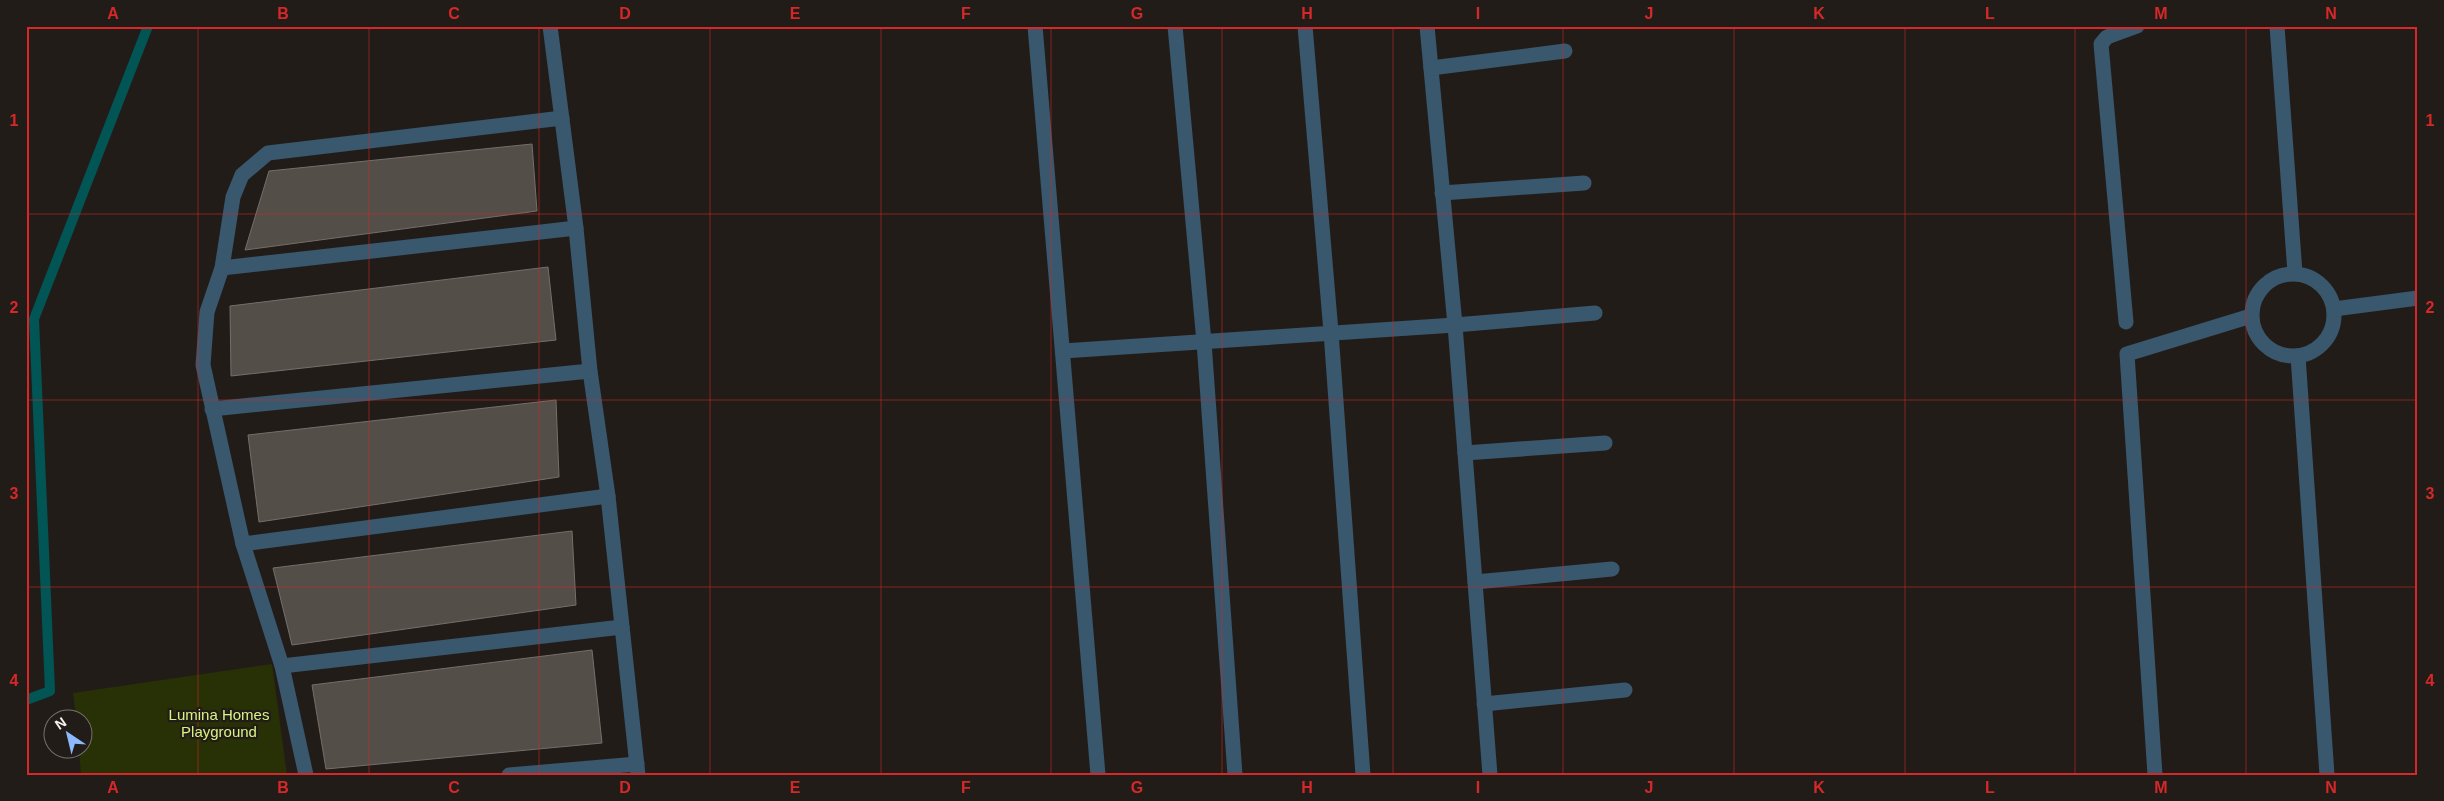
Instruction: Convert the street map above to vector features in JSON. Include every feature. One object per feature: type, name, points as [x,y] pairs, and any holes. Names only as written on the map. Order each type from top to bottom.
[{"type":"street","points":[[509,775],[637,769],[608,496],[590,371],[576,228],[550,26]]},
{"type":"street","points":[[1035,26],[1098,775]]},
{"type":"street","points":[[1175,26],[1204,342],[1235,775]]},
{"type":"street","points":[[1305,26],[1331,332],[1363,775]]},
{"type":"street","points":[[1427,26],[1455,325],[1490,775]]},
{"type":"street","points":[[2126,322],[2101,44],[2108,38],[2137,26]]},
{"type":"street","points":[[2277,26],[2295,273]]},
{"type":"street","points":[[1431,68],[1565,51]]},
{"type":"street","points":[[306,775],[282,666],[243,544],[203,365],[207,312],[222,268],[233,197],[242,175],[268,153],[562,118]]},
{"type":"street","points":[[1442,193],[1584,183]]},
{"type":"street","points":[[222,268],[576,228]]},
{"type":"street","points":[[2295,273],[2308,276],[2319,283],[2328,293],[2334,309],[2330,332],[2323,343],[2311,352],[2298,356],[2284,356],[2272,351],[2260,342],[2251,316],[2253,303],[2260,290],[2275,278],[2295,273]]},
{"type":"street","points":[[2334,309],[2418,298]]},
{"type":"street","points":[[1063,351],[1455,325],[1595,313]]},
{"type":"street","points":[[2155,775],[2127,354],[2251,316]]},
{"type":"street","points":[[2298,356],[2327,775]]},
{"type":"street","points":[[212,409],[590,371]]},
{"type":"street","points":[[1465,453],[1605,443]]},
{"type":"street","points":[[243,544],[608,496]]},
{"type":"street","points":[[1475,582],[1612,569]]},
{"type":"street","points":[[282,666],[622,627]]},
{"type":"street","points":[[1484,704],[1625,690]]},
{"type":"green space","name":"Lumina Homes Playground","points":[[272,664],[287,775],[81,775],[80,758],[92,758],[92,708],[75,708],[73,693]]},
{"type":"building","points":[[532,144],[537,211],[245,250],[269,171]]},
{"type":"building","points":[[548,267],[556,340],[231,376],[230,306]]},
{"type":"building","points":[[556,400],[559,477],[259,522],[248,435]]},
{"type":"building","points":[[572,531],[576,605],[292,645],[273,568]]},
{"type":"building","points":[[592,650],[602,743],[326,769],[312,685]]},
{"type":"waterway","points":[[26,700],[50,691],[34,319],[148,26]]}]
